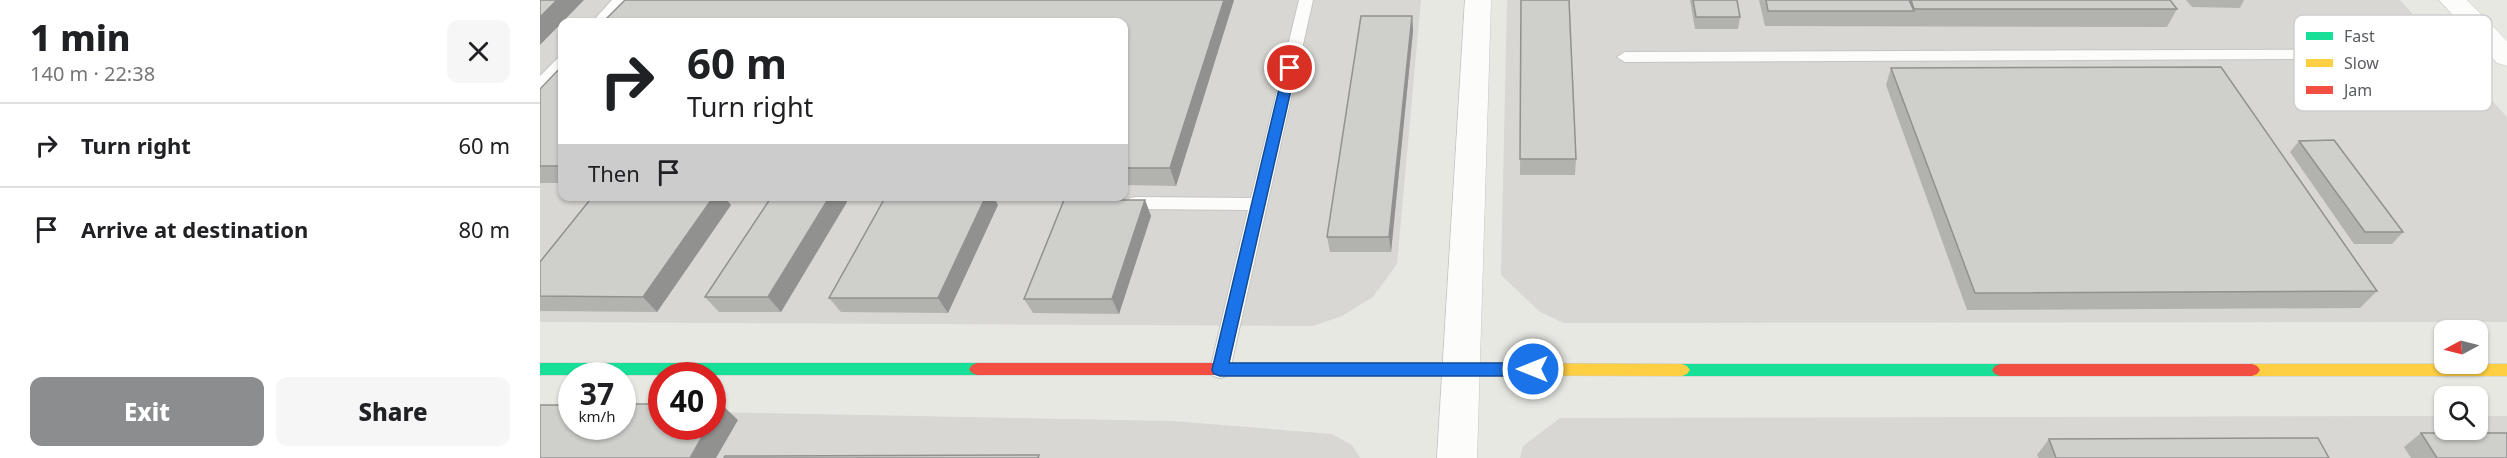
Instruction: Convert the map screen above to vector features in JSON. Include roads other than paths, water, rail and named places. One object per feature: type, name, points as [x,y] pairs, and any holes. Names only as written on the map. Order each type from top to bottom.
[{"type":"street","points":[[1457,458],[1478,0]]},
{"type":"street","points":[[2452,0],[2466,15]]},
{"type":"street","points":[[2492,42],[2505,55]]},
{"type":"street","points":[[540,369],[2507,370]]},
{"type":"lane","points":[[603,18],[620,0]]},
{"type":"lane","points":[[1220,370],[1306,0]]},
{"type":"lane","points":[[1625,57],[2294,55]]},
{"type":"lane","points":[[540,86],[558,66]]},
{"type":"lane","points":[[1136,203],[1258,204]]}]
